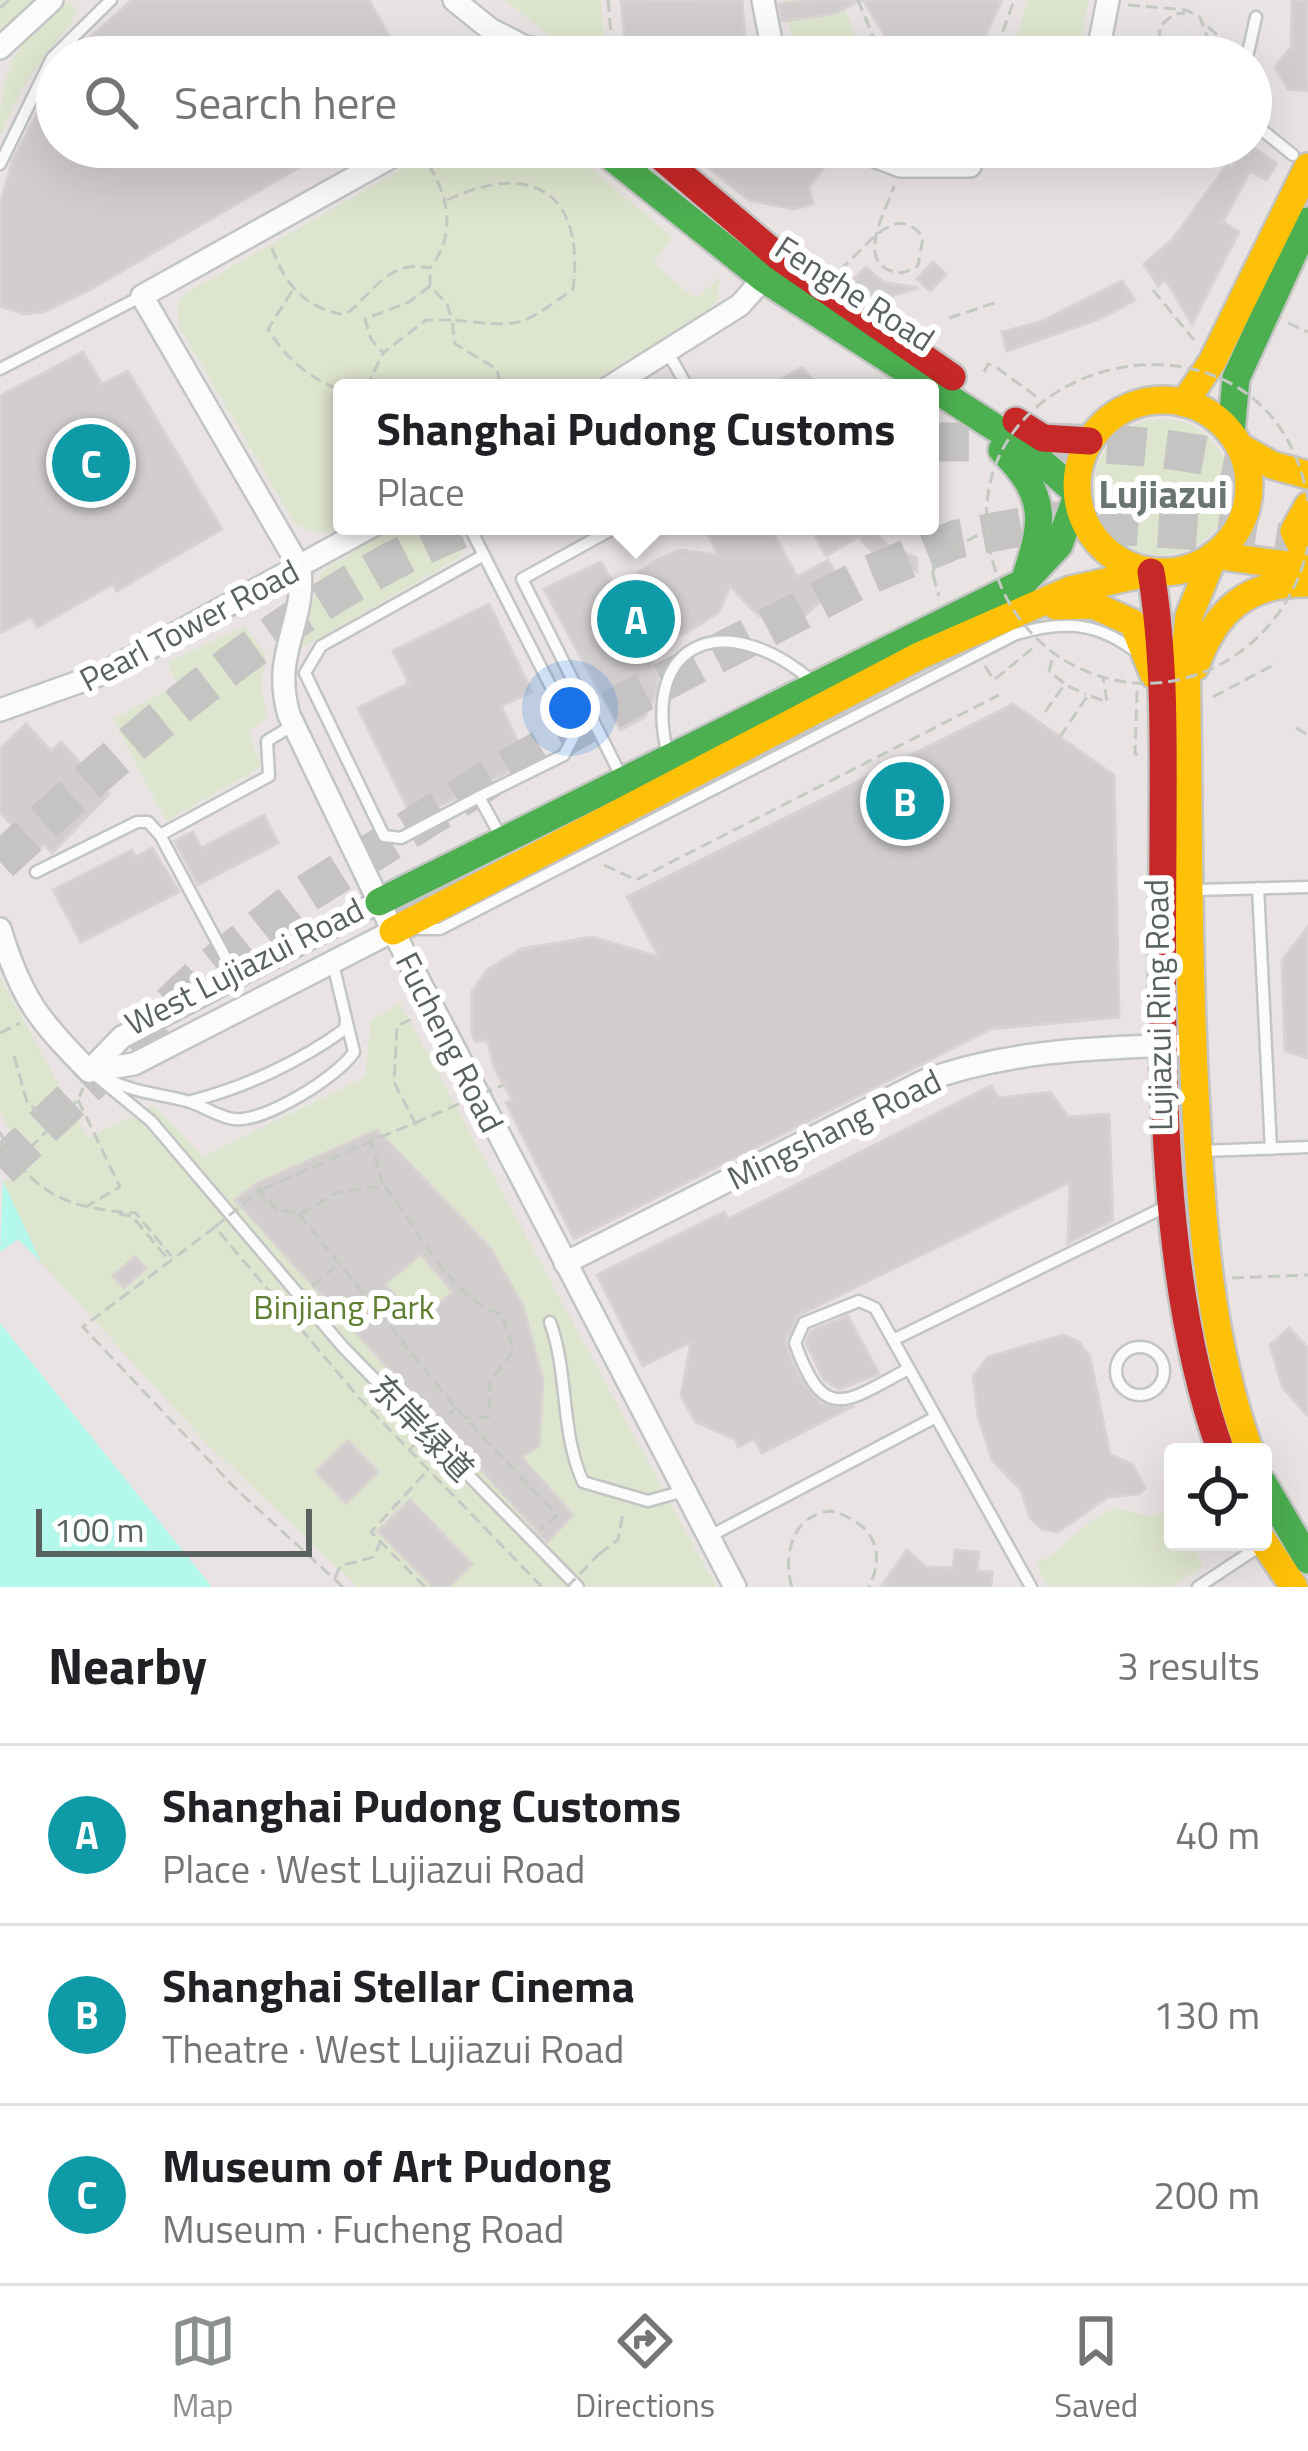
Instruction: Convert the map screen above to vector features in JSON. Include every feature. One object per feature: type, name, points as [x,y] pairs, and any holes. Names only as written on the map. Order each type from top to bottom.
[{"type":"street","points":[[0,48],[52,0]]},
{"type":"street","points":[[454,0],[502,36]]},
{"type":"street","points":[[763,0],[770,36]]},
{"type":"street","points":[[1101,36],[1108,2]]},
{"type":"street","points":[[490,29],[494,36]]},
{"type":"street","points":[[1184,403],[1212,362],[1301,161]]},
{"type":"street","points":[[300,568],[142,296],[374,168]]},
{"type":"street","name":"Fenghe Road","points":[[629,168],[921,379]]},
{"type":"street","name":"Fenghe Road","points":[[670,168],[772,268],[1042,438],[1089,441]]},
{"type":"street","points":[[1308,221],[1236,378],[1235,440],[1248,470],[1244,518],[1214,555],[1184,569],[1151,572],[1121,562],[1099,545],[1084,523],[1076,494],[1089,441],[1106,421],[1130,407],[1156,400],[1184,403],[1210,414],[1235,440],[1272,465],[1308,475]]},
{"type":"street","points":[[622,379],[740,305],[772,268]]},
{"type":"street","name":"Fenghe Road","points":[[939,392],[1022,446],[1076,494]]},
{"type":"street","points":[[939,403],[992,441],[1025,471],[1038,493],[1039,537],[1024,582]]},
{"type":"street","name":"West Lujiazui Road","points":[[89,1071],[122,1037],[236,976],[814,682],[1024,582],[1050,563],[1066,537],[1076,494]]},
{"type":"street","points":[[1214,555],[1308,564],[1294,531],[1308,504]]},
{"type":"street","name":"Pearl Tower Road","points":[[0,710],[104,673],[357,535]]},
{"type":"street","name":"Lujiazui Ring Road","points":[[1214,555],[1189,616],[1179,704],[1174,1202],[1192,1358],[1218,1443]]},
{"type":"street","name":"Fucheng Road","points":[[300,568],[302,589],[282,657],[281,688],[293,725],[393,931],[735,1587]]},
{"type":"street","name":"West Lujiazui Road","points":[[89,1071],[134,1064],[926,664],[1009,616],[1070,590],[1151,572]]},
{"type":"street","name":"Lujiazui Ring Road","points":[[1151,572],[1165,661],[1179,704],[1192,890],[1177,1045],[1198,1151],[1220,1375],[1246,1443]]},
{"type":"street","points":[[1009,616],[1064,604],[1115,611],[1142,636],[1153,673],[1179,704],[1202,644],[1229,602],[1272,582],[1308,583]]},
{"type":"street","points":[[0,929],[18,988],[89,1071]]},
{"type":"street","name":"Mingshang Road","points":[[565,1263],[924,1081],[967,1065],[1014,1056],[1177,1045]]},
{"type":"street","points":[[1272,1497],[1304,1546]]},
{"type":"street","points":[[1270,1551],[1294,1587]]},
{"type":"lane","points":[[74,36],[111,0]]},
{"type":"lane","points":[[1251,36],[1256,16]]},
{"type":"lane","points":[[0,164],[36,86]]},
{"type":"lane","points":[[1272,138],[1301,161]]},
{"type":"lane","points":[[0,369],[142,296]]},
{"type":"lane","points":[[667,350],[683,379]]},
{"type":"lane","points":[[474,535],[484,555],[575,734],[564,755],[409,835],[384,836],[305,673],[320,646],[484,555]]},
{"type":"lane","points":[[601,535],[522,579],[622,779]]},
{"type":"lane","points":[[926,664],[1053,623],[1079,624],[1111,634],[1153,673]]},
{"type":"lane","points":[[668,756],[662,716],[666,691],[684,655],[700,643],[740,640],[814,682]]},
{"type":"lane","points":[[160,835],[269,776],[267,741],[293,725]]},
{"type":"lane","points":[[479,796],[502,840]]},
{"type":"lane","points":[[36,872],[137,822],[148,821],[236,976]]},
{"type":"lane","points":[[1192,890],[1308,887]]},
{"type":"lane","points":[[1258,888],[1270,1149]]},
{"type":"lane","points":[[89,1071],[136,1093],[188,1102],[233,1119],[252,1118],[341,1072],[354,1052],[332,962]]},
{"type":"lane","points":[[188,1102],[225,1093],[323,1045],[345,1029],[347,1011]]},
{"type":"lane","points":[[89,1071],[151,1121],[343,1347],[578,1587]]},
{"type":"lane","points":[[1198,1151],[1308,1148]]},
{"type":"lane","points":[[893,1340],[1174,1202]]},
{"type":"lane","points":[[908,1370],[848,1401],[831,1401],[816,1390],[795,1342],[804,1323],[859,1301],[875,1308],[1030,1587]]},
{"type":"lane","points":[[550,1322],[563,1358],[571,1455],[583,1482],[648,1502],[683,1491]]},
{"type":"lane","points":[[1136,1347],[1157,1353],[1164,1366],[1163,1380],[1147,1394],[1133,1394],[1118,1380],[1119,1359],[1136,1347]]},
{"type":"lane","points":[[1164,1366],[1192,1358]]},
{"type":"lane","points":[[707,1538],[934,1418]]},
{"type":"lane","points":[[1198,1587],[1251,1551]]},
{"type":"path","points":[[0,8],[9,0]]},
{"type":"path","points":[[608,0],[612,36]]},
{"type":"path","points":[[858,0],[872,36]]},
{"type":"path","points":[[1000,36],[1013,0]]},
{"type":"path","points":[[1108,2],[1193,14],[1220,36]]},
{"type":"path","points":[[1159,36],[1160,26],[1174,14],[1193,14]]},
{"type":"path","points":[[1204,23],[1207,36]]},
{"type":"path","points":[[426,168],[447,200],[446,234],[430,268],[430,286],[448,304],[455,344],[497,369],[499,379]]},
{"type":"path","points":[[837,271],[875,238],[887,224],[905,222],[923,237],[923,258],[907,272],[885,270],[875,257],[875,238],[899,168]]},
{"type":"path","points":[[370,379],[383,353],[426,320],[511,328],[573,289],[578,244],[556,200],[536,185],[509,181],[475,187],[447,200]]},
{"type":"path","points":[[267,228],[279,269],[293,290],[320,310],[350,311],[365,319],[370,339],[383,353]]},
{"type":"path","points":[[350,311],[388,274],[412,264],[430,268]]},
{"type":"path","points":[[365,319],[410,302],[430,286]]},
{"type":"path","points":[[293,290],[268,329],[284,356],[312,379],[333,387]]},
{"type":"path","points":[[1153,290],[1212,362]]},
{"type":"path","points":[[950,319],[1000,301]]},
{"type":"path","points":[[1282,320],[1308,332]]},
{"type":"path","points":[[1308,504],[1300,461],[1273,420],[1243,392],[1195,368],[1142,362],[1115,365],[1065,385],[1042,401],[1014,434],[995,473],[987,530],[998,580],[1040,642],[1102,676],[1160,683],[1231,661],[1276,622],[1292,597],[1308,545]]},
{"type":"path","points":[[984,372],[988,364],[997,368],[1042,401]]},
{"type":"path","points":[[934,574],[934,558],[987,530]]},
{"type":"path","points":[[977,651],[994,680],[1040,642]]},
{"type":"path","points":[[1054,653],[1049,671],[1065,685],[1107,703],[1102,676]]},
{"type":"path","points":[[1179,704],[1221,695],[1277,663]]},
{"type":"path","points":[[1045,712],[1065,685]]},
{"type":"path","points":[[597,862],[636,880],[999,695]]},
{"type":"path","points":[[1060,737],[1088,695]]},
{"type":"path","points":[[1296,728],[1308,735]]},
{"type":"path","points":[[415,1123],[394,1082],[397,1026],[433,1009]]},
{"type":"path","points":[[0,1033],[37,1014]]},
{"type":"path","points":[[14,1056],[27,1102],[53,1126]]},
{"type":"path","points":[[16,1162],[78,1100],[89,1071]]},
{"type":"path","points":[[344,1587],[235,1488],[82,1327],[260,1190],[503,1085]]},
{"type":"path","points":[[78,1100],[120,1187],[86,1206]]},
{"type":"path","points":[[0,1132],[22,1172],[42,1189],[86,1206],[132,1216],[170,1258]]},
{"type":"path","points":[[371,1141],[383,1186],[436,1259],[483,1309],[501,1314],[514,1351],[490,1381],[489,1418],[465,1418]]},
{"type":"path","points":[[0,1143],[16,1162]]},
{"type":"path","points":[[299,1214],[339,1192],[383,1186]]},
{"type":"path","points":[[260,1190],[274,1208],[299,1214],[456,1408],[556,1515],[538,1531]]},
{"type":"path","name":"东岸绿道","points":[[214,1227],[428,1470],[542,1587]]},
{"type":"path","points":[[284,1310],[339,1264]]},
{"type":"path","points":[[1208,1279],[1308,1275]]},
{"type":"path","points":[[410,1450],[456,1408]]},
{"type":"path","points":[[425,1587],[371,1532],[428,1470]]},
{"type":"path","points":[[567,1587],[618,1540],[625,1498]]},
{"type":"path","points":[[792,1587],[788,1564],[792,1541],[814,1514],[831,1511],[873,1537],[880,1557],[869,1587]]},
{"type":"path","points":[[335,1578],[340,1566],[374,1557],[380,1542]]},
{"type":"green space","points":[[0,0],[37,0],[0,35]]},
{"type":"green space","points":[[505,0],[601,0],[604,36],[549,36]]},
{"type":"green space","points":[[784,0],[843,0],[854,36],[792,36]]},
{"type":"green space","points":[[1028,0],[1089,0],[1081,36],[1017,36]]},
{"type":"green space","points":[[69,1],[77,10],[61,36],[36,36],[36,69],[0,137],[7,74],[35,31]]},
{"type":"green space","points":[[404,168],[589,168],[673,237],[653,263],[696,299],[720,277],[718,300],[704,314],[596,379],[333,379],[333,530],[326,532],[295,524],[179,326],[177,305],[184,294]]},
{"type":"green space","points":[[1162,419],[1188,424],[1210,439],[1225,461],[1230,487],[1225,513],[1210,535],[1188,550],[1162,555],[1136,550],[1114,535],[1099,513],[1094,487],[1099,461],[1114,439],[1136,424]]},
{"type":"green space","points":[[380,535],[458,535],[463,546],[460,557],[300,649],[321,572]]},
{"type":"green space","points":[[244,626],[266,655],[261,686],[267,717],[249,731],[261,767],[166,821],[113,719],[178,685],[167,663]]},
{"type":"green space","name":"Binjiang Park","points":[[0,977],[88,1138],[154,1106],[203,1157],[365,1077],[371,1021],[400,1003],[716,1587],[358,1587],[206,1443],[41,1262],[3,1181],[28,1169],[0,1111]]},
{"type":"green space","points":[[1117,1508],[1148,1516],[1164,1512],[1164,1551],[1195,1551],[1203,1566],[1171,1587],[1048,1587],[1036,1564]]},
{"type":"shaded area","points":[[3,1181],[41,1262],[18,1239],[0,1252]]},
{"type":"shaded area","points":[[0,1323],[212,1587],[0,1587]]},
{"type":"building","points":[[132,0],[369,0],[389,36],[92,36]]},
{"type":"building","points":[[742,0],[745,36],[625,36],[621,1]]},
{"type":"building","points":[[862,0],[832,14],[782,21],[779,4]]},
{"type":"building","points":[[863,0],[1002,0],[987,36],[884,34]]},
{"type":"building","points":[[1292,0],[1308,0],[1308,91],[1288,89],[1275,67],[1291,47]]},
{"type":"building","points":[[36,116],[36,168],[298,168],[93,288],[44,312],[24,314],[0,306],[0,206],[12,161]]},
{"type":"building","points":[[1272,161],[1277,164],[1266,180],[1250,171],[1223,222],[1239,232],[1192,324],[1165,279],[1158,286],[1144,264],[1172,240],[1225,168],[1272,168]]},
{"type":"building","points":[[709,168],[823,168],[809,187],[813,204],[794,209],[749,200]]},
{"type":"building","points":[[933,262],[946,274],[930,291],[917,279]]},
{"type":"building","points":[[866,267],[883,282],[918,288],[878,300],[853,280]]},
{"type":"building","points":[[1122,281],[1135,300],[1101,318],[1007,351],[1002,332],[1040,322]]},
{"type":"building","points":[[83,352],[102,384],[128,371],[222,529],[117,591],[113,584],[38,627],[31,617],[0,633],[0,396]]},
{"type":"building","points":[[802,367],[812,379],[783,379]]},
{"type":"building","points":[[708,535],[775,535],[797,577],[828,560],[851,604],[830,616],[822,600],[794,625],[778,625],[758,615],[730,586],[719,612],[688,632],[671,637],[642,630],[658,677],[654,698],[644,718],[620,730],[544,589],[601,562],[623,601],[639,572],[657,560],[680,550],[718,555]]},
{"type":"building","points":[[815,535],[878,535],[887,545],[917,558],[917,572],[880,559],[858,537],[826,556]]},
{"type":"building","points":[[489,604],[532,692],[501,706],[528,762],[413,819],[358,708],[409,683],[393,651]]},
{"type":"building","points":[[1013,704],[1114,775],[1119,1017],[991,1029],[574,1239],[506,1103],[512,1099],[494,1068],[488,1041],[475,1041],[472,1032],[472,992],[487,970],[521,949],[592,937],[659,957],[627,897]]},
{"type":"building","points":[[26,724],[51,751],[61,742],[109,794],[52,853],[44,844],[36,851],[0,812],[0,749]]},
{"type":"building","points":[[264,815],[278,843],[198,885],[175,841],[193,832],[201,848]]},
{"type":"building","points":[[152,848],[179,892],[81,942],[53,890],[132,850],[136,857]]},
{"type":"building","points":[[1308,927],[1308,1058],[1285,1051],[1282,960]]},
{"type":"building","points":[[991,1086],[999,1098],[1050,1092],[1068,1117],[1109,1114],[1113,1220],[1068,1243],[1070,1182],[799,1315],[785,1342],[797,1374],[821,1404],[852,1407],[762,1453],[754,1439],[738,1447],[735,1439],[696,1422],[681,1396],[691,1342],[643,1366],[597,1275],[724,1212],[728,1219]]},
{"type":"building","points":[[377,1130],[490,1248],[523,1306],[543,1380],[539,1446],[521,1457],[573,1515],[547,1542],[235,1200],[258,1183]],"holes":[[[421,1254],[453,1292],[418,1322],[385,1284]]]},
{"type":"building","points":[[135,1257],[146,1268],[124,1288],[113,1276]]},
{"type":"building","points":[[848,1316],[879,1374],[839,1389],[824,1380],[806,1343],[811,1331]]},
{"type":"building","points":[[1289,1328],[1308,1348],[1308,1416],[1283,1388],[1270,1345]]},
{"type":"building","points":[[1063,1335],[1079,1342],[1090,1357],[1110,1455],[1132,1464],[1145,1488],[1138,1494],[1108,1497],[1058,1532],[1042,1529],[1030,1518],[1021,1490],[992,1460],[978,1415],[973,1377],[988,1357]]},
{"type":"building","points":[[348,1441],[378,1472],[346,1503],[316,1471]]},
{"type":"building","points":[[410,1500],[472,1564],[448,1587],[433,1587],[378,1531]]},
{"type":"building","points":[[907,1550],[926,1567],[953,1568],[955,1550],[979,1552],[977,1571],[992,1572],[991,1587],[881,1587]]},
{"type":"tunnel","points":[[939,442],[1151,448],[1238,462],[1280,475]]},
{"type":"tunnel","points":[[0,1168],[203,974],[293,902],[488,780],[634,697],[871,574],[957,539],[1053,521],[1201,531],[1308,547]]},
{"type":"tunnel","points":[[0,862],[106,766],[220,673],[341,590],[448,535]]},
{"type":"traffic: fast","points":[[625,168],[764,279],[919,379]]},
{"type":"traffic: fast","points":[[1231,433],[1236,378],[1308,221]]},
{"type":"traffic: fast","points":[[939,392],[1022,445],[1076,492]]},
{"type":"traffic: fast","points":[[1002,450],[1028,482],[1038,511],[1036,543],[1024,582]]},
{"type":"traffic: fast","points":[[379,902],[1024,582],[1059,545],[1077,496]]},
{"type":"traffic: fast","points":[[1272,1498],[1308,1560]]},
{"type":"traffic: slow","points":[[1184,403],[1212,362],[1308,167]]},
{"type":"traffic: slow","points":[[1163,400],[1196,407],[1224,425],[1242,453],[1249,486],[1242,519],[1224,547],[1196,565],[1163,572],[1130,565],[1102,547],[1084,519],[1077,486],[1084,453],[1102,425],[1130,407],[1163,400]]},
{"type":"traffic: slow","points":[[1240,447],[1272,465],[1308,475]]},
{"type":"traffic: slow","points":[[1308,506],[1294,531],[1308,560]]},
{"type":"traffic: slow","points":[[1214,555],[1189,616],[1186,644],[1193,1052],[1210,1284],[1247,1443]]},
{"type":"traffic: slow","points":[[1214,555],[1308,568]]},
{"type":"traffic: slow","points":[[393,931],[921,655],[1070,590],[1151,572]]},
{"type":"traffic: slow","points":[[1195,667],[1213,630],[1236,604],[1267,588],[1308,583]]},
{"type":"traffic: slow","points":[[1056,606],[1093,605],[1133,623],[1154,675]]},
{"type":"traffic: slow","points":[[1270,1551],[1294,1587]]},
{"type":"traffic: jam","points":[[674,168],[780,258],[952,377]]},
{"type":"traffic: jam","points":[[1016,421],[1043,438],[1089,441]]},
{"type":"traffic: jam","points":[[1151,572],[1163,708],[1167,1153],[1184,1308],[1218,1443]]},
{"type":"place","name":"Museum of Art Pudong","points":[[91,463]]},
{"type":"place","name":"Shanghai Pudong Customs","points":[[636,619]]},
{"type":"place","name":"Shanghai Stellar Cinema","points":[[905,801]]},
{"type":"district","name":"Lujiazui","points":[[1163,494]]}]
